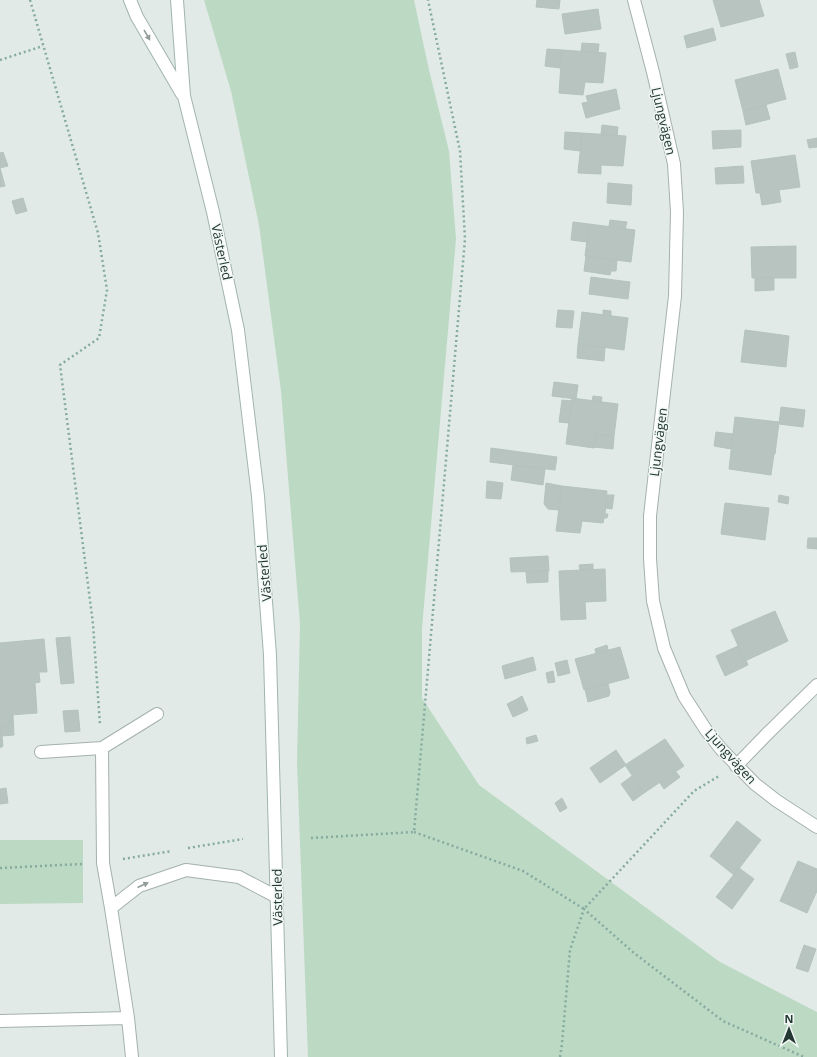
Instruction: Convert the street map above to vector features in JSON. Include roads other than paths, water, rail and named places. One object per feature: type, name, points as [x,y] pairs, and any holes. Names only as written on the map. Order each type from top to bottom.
[{"type":"street","name":"Västerled","points":[[130,0],[137,17],[184,96]]},
{"type":"street","name":"Västerled","points":[[177,0],[184,96],[213,212],[238,330],[257,488],[270,655],[281,1057]]},
{"type":"street","name":"Ljungvägen","points":[[634,0],[674,164],[677,212],[675,296],[650,516],[650,559],[653,601],[664,648],[684,696],[706,730],[736,766],[755,784],[777,801],[817,827]]},
{"type":"street","points":[[736,766],[817,685]]},
{"type":"street","points":[[41,752],[102,748],[157,714]]},
{"type":"street","points":[[102,748],[102,863],[111,908],[128,1018],[132,1057]]},
{"type":"street","points":[[111,908],[140,886],[186,870],[239,877],[277,897]]},
{"type":"street","points":[[0,1020],[128,1018]]}]
